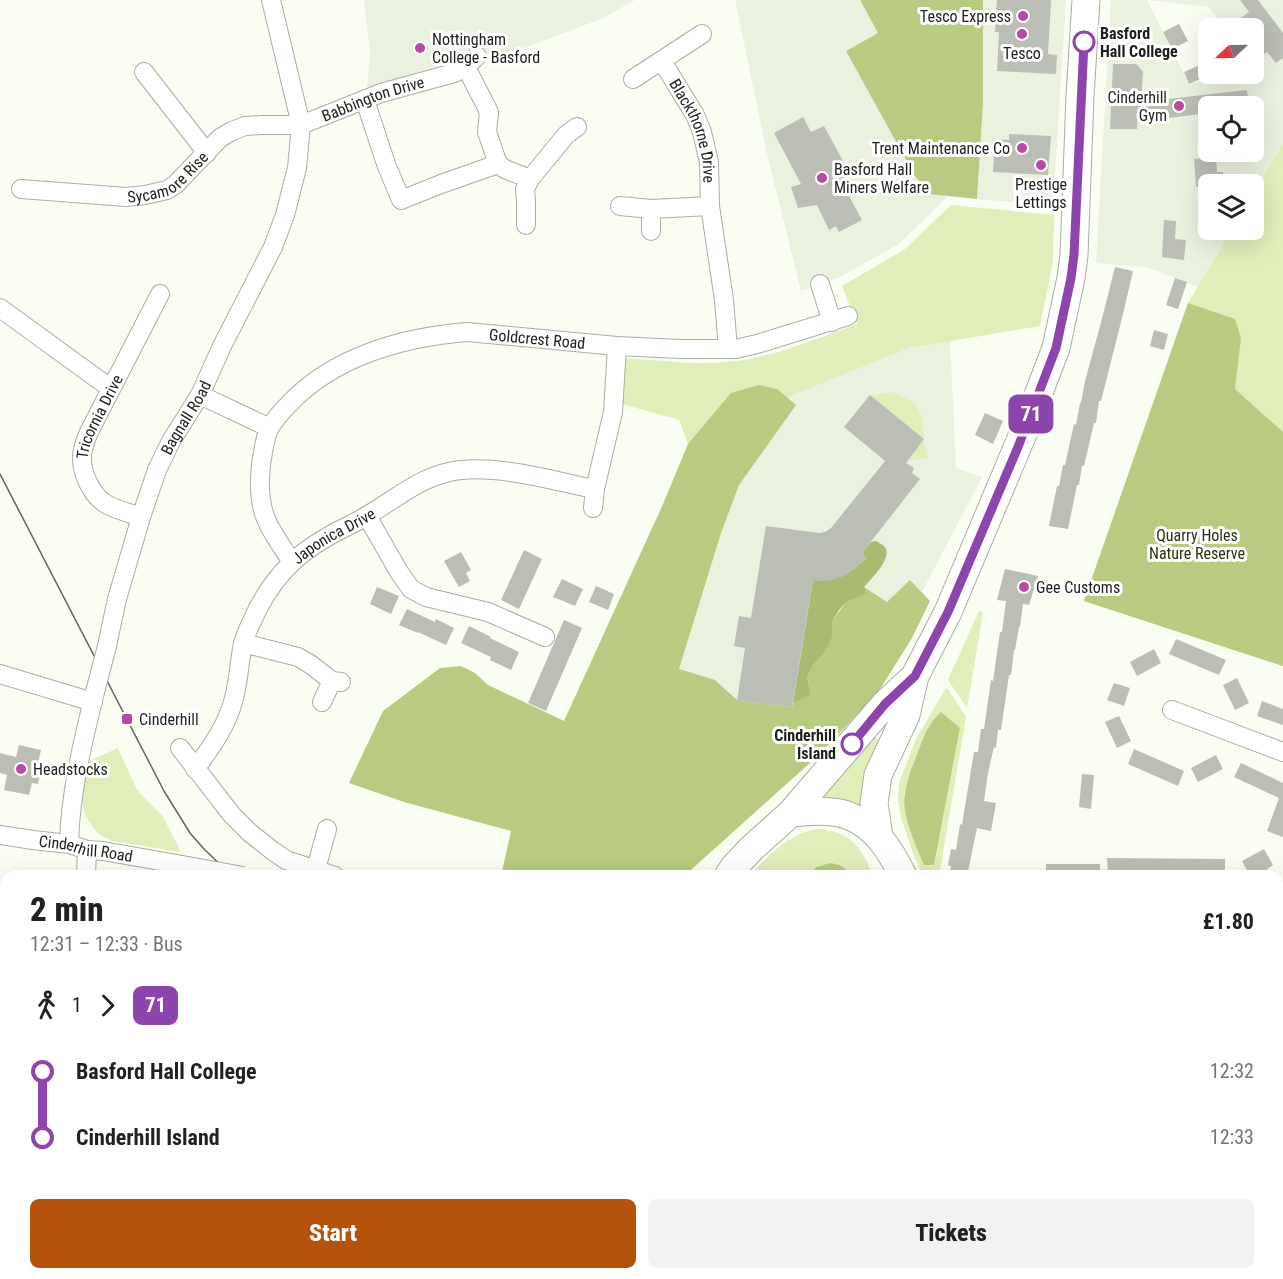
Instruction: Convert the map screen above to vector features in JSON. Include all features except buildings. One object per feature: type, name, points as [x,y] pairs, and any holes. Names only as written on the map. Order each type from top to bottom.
[{"type":"highway","points":[[879,837],[874,803],[878,775],[906,716],[915,676],[948,612],[1025,429],[1056,348],[1074,255],[1086,0]]},
{"type":"highway","points":[[731,870],[791,813],[885,704],[915,676]]},
{"type":"highway","points":[[791,813],[818,811],[847,815],[863,823],[892,852],[900,870]]},
{"type":"street","name":"Bagnall Road","points":[[69,844],[70,820],[81,756],[117,599],[141,517],[157,470],[171,441],[200,395],[222,346],[273,247],[285,215],[297,168],[301,125],[271,0]]},
{"type":"street","name":"Blackthorne Drive","points":[[633,79],[702,34]]},
{"type":"street","name":"Blackthorne Drive","points":[[662,61],[695,115],[702,132],[709,162],[710,206],[724,300],[728,349]]},
{"type":"street","name":"Babbington Drive","points":[[301,125],[381,93],[454,74],[472,62],[489,112],[487,132],[498,164]]},
{"type":"street","points":[[144,72],[207,153]]},
{"type":"street","points":[[365,100],[386,164],[401,200],[498,164],[530,179]]},
{"type":"street","name":"Sycamore Rise","points":[[21,189],[126,197],[167,190],[177,184],[220,138],[232,131],[245,126],[262,124],[301,125]]},
{"type":"street","points":[[526,225],[525,189],[530,179],[566,135],[577,127]]},
{"type":"street","name":"Blackthorne Drive","points":[[620,206],[651,209],[710,206]]},
{"type":"street","points":[[651,209],[651,231]]},
{"type":"street","name":"Goldcrest Road","points":[[292,562],[266,518],[261,499],[263,451],[270,428],[300,392],[318,379],[360,356],[399,343],[443,334],[467,332],[617,346],[736,349],[840,319],[820,284]]},
{"type":"street","name":"Tricornia Drive","points":[[141,517],[107,505],[97,498],[84,472],[82,455],[88,432],[160,294]]},
{"type":"street","points":[[0,308],[110,388]]},
{"type":"street","points":[[593,508],[613,412],[617,346]]},
{"type":"street","points":[[200,395],[270,428]]},
{"type":"street","name":"Japonica Drive","points":[[195,769],[211,748],[234,699],[243,643],[252,620],[265,595],[292,562],[307,549],[420,482],[440,474],[484,469],[596,489]]},
{"type":"street","points":[[366,516],[411,588],[426,597],[529,622],[545,637]]},
{"type":"street","points":[[243,643],[298,657],[337,681],[322,702]]},
{"type":"street","points":[[0,674],[94,697]]},
{"type":"street","points":[[1172,710],[1283,752]]},
{"type":"street","points":[[180,748],[232,815],[250,833],[286,860],[319,870]]},
{"type":"street","points":[[316,869],[327,829]]},
{"type":"street","name":"Cinderhill Road","points":[[0,835],[69,844],[87,850],[210,870]]},
{"type":"street","points":[[86,870],[87,850]]},
{"type":"shaded area","name":"Nottingham College - Basford","points":[[364,0],[635,0],[601,19],[495,59],[475,45],[459,58],[367,90],[370,51]]},
{"type":"shaded area","points":[[735,0],[860,0],[878,33],[847,51],[929,194],[948,196],[899,244],[838,278],[801,291],[768,158]]},
{"type":"shaded area","points":[[983,0],[1066,0],[1053,205],[977,199],[983,104]]},
{"type":"shaded area","points":[[1111,0],[1147,0],[1189,84],[1264,84],[1264,18],[1217,18],[1209,7],[1149,0],[1283,0],[1283,144],[1264,176],[1264,174],[1198,174],[1198,240],[1226,240],[1198,287],[1147,267],[1096,263]]},
{"type":"shaded area","points":[[950,341],[956,468],[982,477],[912,611],[689,870],[569,870],[722,503],[774,408],[791,396],[909,348]]},
{"type":"shaded area","points":[[876,541],[885,547],[887,552],[883,563],[864,587],[866,593],[846,602],[839,610],[832,622],[832,637],[823,655],[813,665],[807,677],[811,695],[793,703],[813,580],[830,580],[849,572],[867,558],[862,553],[871,542]]},
{"type":"green space","points":[[860,0],[983,0],[983,104],[977,199],[929,194],[915,176],[846,51],[878,33]]},
{"type":"green space","name":"Quarry Holes Nature Reserve","points":[[1283,144],[1283,666],[1084,601],[1188,303],[1226,240],[1264,240],[1264,176]]},
{"type":"green space","points":[[951,205],[1054,215],[1053,261],[1040,326],[909,348],[791,396],[664,502],[688,444],[679,420],[622,404],[624,358],[700,363],[742,360],[792,348],[857,324],[842,286],[905,249]]},
{"type":"green space","name":"Quarry Holes Nature Reserve","points":[[1188,303],[1235,319],[1241,338],[1235,389],[1283,432],[1283,666],[1084,601]]},
{"type":"green space","points":[[759,385],[777,389],[796,405],[739,485],[721,533],[679,669],[715,680],[738,701],[792,707],[793,703],[811,695],[807,677],[813,665],[823,655],[831,637],[832,622],[846,602],[864,587],[887,602],[910,580],[930,601],[912,638],[879,691],[820,754],[691,870],[502,870],[511,831],[404,802],[349,783],[383,711],[440,668],[461,666],[475,673],[488,685],[564,721],[688,444],[731,393]]},
{"type":"green space","points":[[890,392],[908,399],[918,408],[921,414],[924,439],[870,395]]},
{"type":"green space","points":[[924,439],[928,459],[908,460]]},
{"type":"green space","points":[[979,611],[983,612],[967,708],[948,680]]},
{"type":"green space","points":[[946,688],[948,689],[966,717],[940,870],[920,870],[901,818],[898,800],[899,783],[916,739]],"holes":[[[960,728],[934,865],[930,866],[904,794],[923,737]]]},
{"type":"green space","points":[[941,712],[960,728],[934,865],[924,865],[907,820],[905,793],[910,772],[924,736]]},
{"type":"green space","points":[[871,736],[882,741],[866,812],[814,798]]},
{"type":"green space","points":[[118,748],[137,790],[162,815],[181,852],[113,841],[98,834],[86,817],[81,801],[89,761]]},
{"type":"green space","points":[[818,829],[847,837],[854,842],[864,856],[870,870],[847,870],[842,866],[816,867],[814,870],[755,870],[788,840],[807,831]]},
{"type":"green space","points":[[831,863],[847,870],[814,870],[816,867]]},
{"type":"tram line","points":[[0,474],[164,791],[190,833],[226,870]]},
{"type":"bus line","name":"71","points":[[852,744],[885,704],[915,676],[948,612],[1025,429],[1056,348],[1074,255],[1084,42]]},
{"type":"place","name":"Tesco Express","points":[[1023,16]]},
{"type":"place","name":"Tesco","points":[[1022,34]]},
{"type":"place","name":"Basford Hall College","points":[[1084,42]]},
{"type":"place","name":"Nottingham College - Basford","points":[[420,48]]},
{"type":"place","name":"Cinderhill Gym","points":[[1179,106]]},
{"type":"place","name":"Trent Maintenance Co","points":[[1022,148]]},
{"type":"place","name":"Prestige Lettings","points":[[1041,165]]},
{"type":"place","name":"Basford Hall Miners Welfare","points":[[822,178]]},
{"type":"place","name":"Gee Customs","points":[[1024,587]]},
{"type":"place","name":"Cinderhill","points":[[127,719]]},
{"type":"place","name":"Cinderhill Island","points":[[852,744]]},
{"type":"place","name":"Headstocks","points":[[21,769]]}]
